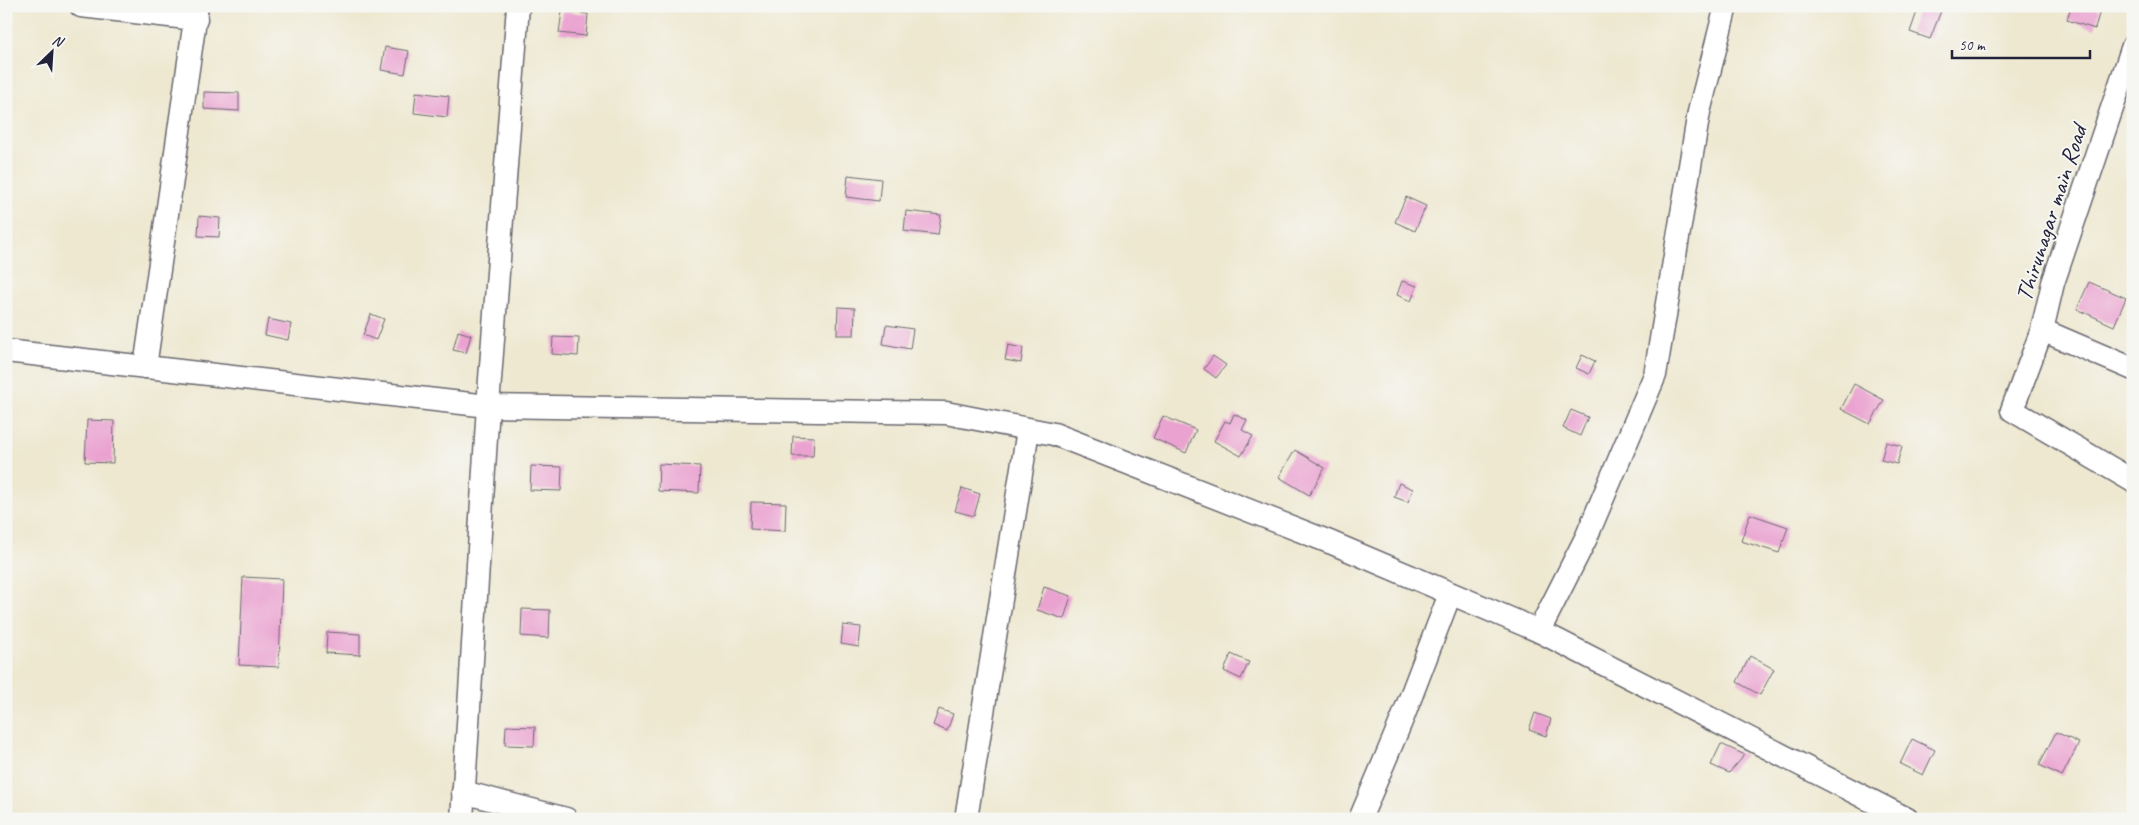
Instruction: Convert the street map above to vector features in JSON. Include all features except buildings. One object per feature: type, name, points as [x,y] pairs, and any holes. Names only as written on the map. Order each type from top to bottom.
[{"type":"street","points":[[81,6],[196,13],[145,367]]},
{"type":"street","points":[[462,819],[488,406],[518,6]]},
{"type":"street","points":[[1538,631],[1586,538],[1655,375],[1699,112],[1726,6]]},
{"type":"street","name":"Thirunagar main Road","points":[[2133,46],[2053,283],[2042,330],[2133,369]]},
{"type":"street","points":[[2042,330],[2012,410],[2133,480]]},
{"type":"street","points":[[6,352],[488,406],[946,413],[1054,434],[1332,543],[1538,631],[1906,819]]},
{"type":"street","points":[[966,819],[1028,430]]},
{"type":"street","points":[[1360,819],[1403,718],[1450,594]]},
{"type":"street","points":[[463,792],[566,819]]}]
